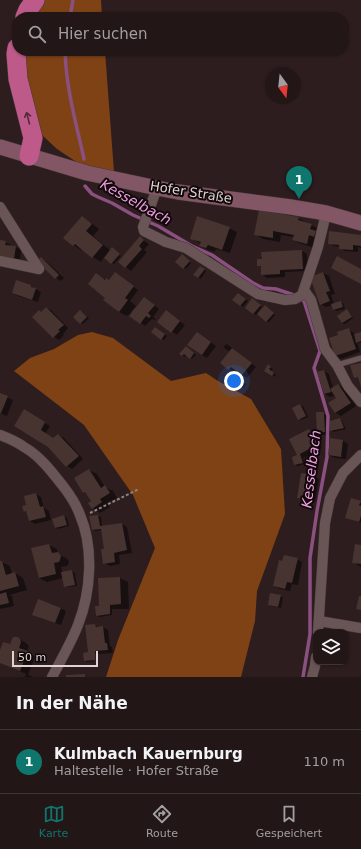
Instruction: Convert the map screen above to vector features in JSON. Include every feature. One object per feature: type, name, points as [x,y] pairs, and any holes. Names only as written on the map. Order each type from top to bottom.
[{"type":"highway","points":[[27,12],[35,0]]},
{"type":"highway","points":[[16,56],[18,79],[33,138],[29,156]]},
{"type":"street","name":"Hofer Straße","points":[[2,149],[87,173],[157,188],[291,206],[326,213],[361,223]]},
{"type":"street","points":[[157,188],[143,228],[144,231],[166,242],[186,248],[258,294],[285,300],[300,295],[311,300],[325,349],[337,365],[348,386],[361,402]]},
{"type":"street","points":[[0,207],[39,269],[0,261]]},
{"type":"street","points":[[300,295],[326,213]]},
{"type":"street","points":[[0,435],[25,448],[39,458],[74,501],[85,527],[88,542],[89,573],[86,595],[78,624],[67,650],[52,677]]},
{"type":"street","points":[[318,629],[324,523],[330,498],[343,473],[361,455]]},
{"type":"street","points":[[319,621],[361,628]]},
{"type":"street","points":[[312,677],[315,665]]},
{"type":"lane","points":[[337,365],[361,358]]},
{"type":"path","points":[[81,517],[139,489]]},
{"type":"shaded area","points":[[42,0],[101,0],[102,12],[36,12]]},
{"type":"shaded area","points":[[24,56],[105,56],[114,172],[78,163],[57,149],[43,136],[33,118]]},
{"type":"shaded area","points":[[92,332],[113,338],[171,381],[206,373],[251,399],[281,449],[285,514],[257,591],[255,621],[241,677],[106,677],[118,640],[155,548],[133,495],[84,425],[14,371],[30,358],[54,349],[78,335]]},
{"type":"building","points":[[259,210],[299,217],[298,220],[312,224],[310,229],[316,231],[314,237],[309,235],[307,244],[292,240],[294,235],[273,231],[273,238],[254,235]]},
{"type":"building","points":[[82,216],[92,224],[86,231],[103,245],[92,258],[75,244],[73,246],[63,238]]},
{"type":"building","points":[[197,216],[230,227],[222,250],[208,245],[206,248],[199,246],[201,242],[190,239]]},
{"type":"building","points":[[329,231],[361,235],[361,246],[353,245],[353,250],[339,249],[339,245],[328,244]]},
{"type":"building","points":[[140,236],[144,240],[139,246],[142,249],[125,268],[118,262]]},
{"type":"building","points":[[0,240],[6,241],[5,245],[16,246],[14,259],[0,257]]},
{"type":"building","points":[[112,247],[120,254],[111,264],[104,258]]},
{"type":"building","points":[[302,250],[303,269],[280,270],[280,274],[261,275],[261,266],[257,266],[257,259],[262,259],[261,252]]},
{"type":"building","points":[[182,254],[190,261],[183,269],[175,262]]},
{"type":"building","points":[[337,256],[361,269],[361,284],[331,268]]},
{"type":"building","points":[[41,257],[59,275],[55,279],[37,261]]},
{"type":"building","points":[[200,266],[205,269],[198,278],[193,275]]},
{"type":"building","points":[[115,272],[134,286],[125,298],[128,300],[119,312],[103,300],[105,298],[88,284],[96,273],[105,280],[106,278],[109,280]]},
{"type":"building","points":[[323,272],[330,291],[326,292],[330,301],[320,305],[310,277]]},
{"type":"building","points":[[16,280],[36,288],[32,300],[12,293]]},
{"type":"building","points":[[238,293],[246,299],[240,306],[232,300]]},
{"type":"building","points":[[144,297],[155,305],[148,313],[151,316],[149,318],[146,316],[140,324],[129,316]]},
{"type":"building","points":[[252,298],[261,305],[253,314],[245,308]]},
{"type":"building","points":[[341,301],[343,307],[333,310],[331,304]]},
{"type":"building","points":[[265,305],[274,313],[266,322],[257,314]]},
{"type":"building","points":[[46,307],[64,325],[58,330],[60,331],[53,338],[32,317],[39,310],[41,312]]},
{"type":"building","points":[[347,309],[352,317],[342,323],[337,316]]},
{"type":"building","points":[[80,310],[87,317],[80,324],[73,317]]},
{"type":"building","points":[[166,310],[180,321],[171,333],[157,322]]},
{"type":"building","points":[[155,327],[165,334],[161,340],[151,332]]},
{"type":"building","points":[[349,328],[356,349],[335,356],[329,338],[338,335],[337,332]]},
{"type":"building","points":[[197,332],[211,342],[202,355],[187,345]]},
{"type":"building","points":[[361,332],[361,341],[356,343],[354,334]]},
{"type":"building","points":[[186,346],[194,353],[190,359],[184,354],[182,356],[179,354]]},
{"type":"building","points":[[232,348],[252,363],[242,375],[231,367],[228,370],[220,363]]},
{"type":"building","points":[[361,363],[361,387],[358,377],[354,378],[350,365]]},
{"type":"building","points":[[268,364],[271,367],[269,369],[274,373],[272,376],[264,371]]},
{"type":"building","points":[[324,370],[331,392],[324,394],[317,372]]},
{"type":"building","points":[[232,373],[245,382],[241,387],[228,378]]},
{"type":"building","points":[[338,384],[351,403],[335,413],[328,403],[336,398],[330,389]]},
{"type":"building","points":[[0,393],[8,396],[1,413],[0,413]]},
{"type":"building","points":[[300,404],[306,416],[298,420],[292,408]]},
{"type":"building","points":[[24,409],[45,422],[41,430],[53,438],[58,434],[79,456],[66,467],[48,447],[14,426]]},
{"type":"building","points":[[316,412],[324,412],[325,432],[317,433]]},
{"type":"building","points":[[340,418],[344,428],[330,431],[330,421]]},
{"type":"building","points":[[309,429],[318,444],[300,454],[303,463],[294,465],[292,457],[297,455],[289,439]]},
{"type":"building","points":[[330,438],[343,440],[341,457],[328,455]]},
{"type":"building","points":[[89,469],[101,488],[105,485],[110,493],[100,499],[102,502],[92,509],[88,503],[91,501],[85,492],[83,493],[74,478]]},
{"type":"building","points":[[301,473],[314,475],[310,500],[297,498]]},
{"type":"building","points":[[36,493],[40,507],[43,506],[46,517],[29,521],[26,511],[24,512],[22,506],[26,505],[24,496]]},
{"type":"building","points":[[351,498],[361,501],[359,505],[361,506],[361,516],[359,522],[345,518]]},
{"type":"building","points":[[64,515],[67,525],[55,528],[52,519]]},
{"type":"building","points":[[98,515],[100,526],[122,523],[127,550],[114,553],[115,562],[103,564],[101,549],[104,549],[101,529],[92,530],[89,516]]},
{"type":"building","points":[[49,544],[52,553],[58,552],[61,556],[59,562],[54,563],[56,574],[39,578],[31,548]]},
{"type":"building","points":[[355,544],[361,545],[361,564],[352,563]]},
{"type":"building","points":[[284,555],[298,558],[292,583],[287,582],[285,589],[273,586],[279,560],[282,561]]},
{"type":"building","points":[[0,561],[2,561],[6,575],[15,572],[19,586],[0,591]]},
{"type":"building","points":[[72,570],[75,585],[64,587],[61,572]]},
{"type":"building","points":[[120,577],[121,604],[110,605],[110,614],[96,616],[95,606],[99,606],[98,578]]},
{"type":"building","points":[[6,592],[9,603],[0,605],[0,594]]},
{"type":"building","points":[[270,593],[281,595],[278,607],[268,605]]},
{"type":"building","points":[[359,596],[361,596],[361,610],[356,609]]},
{"type":"building","points":[[38,599],[61,608],[55,623],[32,615]]},
{"type":"building","points":[[95,624],[96,627],[103,626],[105,643],[107,643],[108,650],[95,651],[95,660],[84,661],[83,653],[88,652],[85,625]]},
{"type":"building","points":[[13,637],[18,637],[20,639],[21,642],[19,648],[28,651],[20,671],[0,663],[0,650],[3,642],[10,644]]},
{"type":"building","points":[[85,674],[85,677],[66,677],[66,675]]},
{"type":"waterway","name":"Kesselbach","points":[[71,12],[73,0]]},
{"type":"waterway","name":"Kesselbach","points":[[65,56],[69,92],[84,159]]},
{"type":"waterway","name":"Kesselbach","points":[[85,186],[92,194],[158,226],[192,246],[212,255],[253,283],[263,288],[276,289],[294,295],[304,301],[320,351],[314,368],[328,416],[327,457],[310,558],[310,634],[303,677]]},
{"type":"place","name":"Kulmbach Kauernburg","points":[[299,199]]}]
